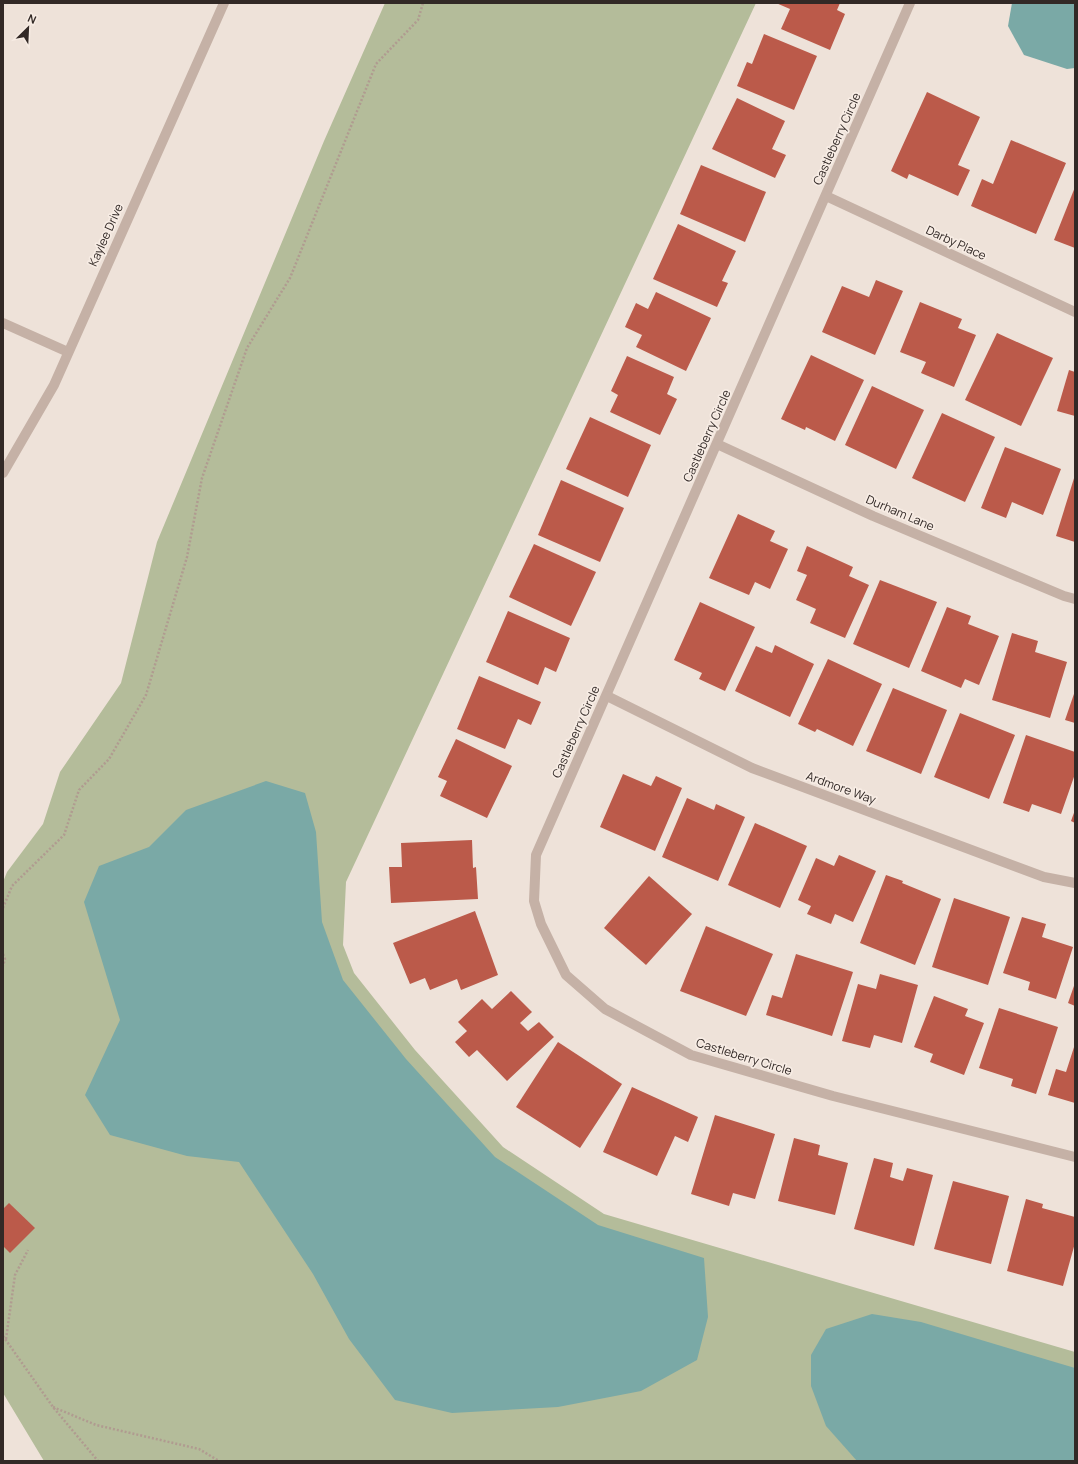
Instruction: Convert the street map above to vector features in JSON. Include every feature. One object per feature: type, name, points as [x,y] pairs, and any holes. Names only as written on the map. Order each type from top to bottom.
[{"type":"street","name":"Kaylee Drive","points":[[3,473],[54,385],[224,3]]},
{"type":"street","name":"Castleberry Circle","points":[[910,3],[536,855],[534,901],[540,924],[566,974],[605,1009],[691,1056],[833,1096],[1075,1157]]},
{"type":"street","name":"Darby Place","points":[[826,196],[1075,312]]},
{"type":"street","points":[[3,323],[68,352]]},
{"type":"street","name":"Durham Lane","points":[[717,444],[873,516],[1064,596],[1075,599]]},
{"type":"street","name":"Ardmore Way","points":[[607,696],[752,768],[1044,877],[1075,883]]},
{"type":"path","points":[[3,908],[12,886],[64,835],[79,790],[109,759],[146,695],[187,557],[202,478],[248,348],[290,278],[376,64],[418,20],[424,3]]},
{"type":"path","points":[[3,954],[5,959],[3,966]]},
{"type":"path","points":[[6,1339],[15,1275],[28,1250]]},
{"type":"path","points":[[3,1336],[53,1407],[98,1461]]},
{"type":"path","points":[[53,1407],[96,1424],[199,1450],[219,1461]]},
{"type":"green space","points":[[385,3],[756,3],[346,882],[343,945],[354,973],[415,1050],[503,1147],[604,1214],[1075,1352],[1075,1461],[44,1461],[3,1393],[3,882],[7,872],[43,824],[60,772],[121,683],[157,542],[324,141]]},
{"type":"water","points":[[1012,3],[1075,3],[1075,68],[1067,69],[1024,55],[1008,26]]},
{"type":"water","points":[[266,781],[305,793],[316,832],[322,922],[343,980],[406,1059],[495,1157],[598,1225],[704,1258],[708,1317],[697,1360],[641,1391],[558,1407],[452,1413],[395,1400],[349,1339],[313,1274],[239,1162],[187,1156],[110,1135],[85,1095],[120,1020],[84,902],[99,866],[149,847],[186,810]]},
{"type":"water","points":[[872,1314],[921,1322],[1075,1368],[1075,1461],[857,1461],[826,1426],[811,1386],[811,1355],[826,1329]]},
{"type":"building","points":[[776,3],[840,3],[837,10],[845,14],[830,50],[781,29],[790,9]]},
{"type":"building","points":[[764,34],[817,56],[794,110],[737,86],[747,62],[752,64]]},
{"type":"building","points":[[927,92],[980,117],[958,165],[970,170],[958,196],[909,174],[907,179],[891,171]]},
{"type":"building","points":[[737,98],[785,121],[772,149],[786,155],[775,178],[712,149]]},
{"type":"building","points":[[1011,140],[1066,163],[1036,234],[971,206],[982,179],[993,184]]},
{"type":"building","points":[[701,165],[766,192],[745,242],[680,214]]},
{"type":"building","points":[[1075,187],[1075,248],[1054,240]]},
{"type":"building","points":[[678,224],[736,251],[722,281],[728,283],[717,307],[653,279]]},
{"type":"building","points":[[876,280],[903,291],[875,355],[822,332],[842,286],[869,297]]},
{"type":"building","points":[[656,292],[711,318],[686,371],[636,347],[642,335],[625,327],[636,303],[648,309]]},
{"type":"building","points":[[920,302],[962,319],[958,328],[976,335],[954,387],[921,373],[926,362],[900,352]]},
{"type":"building","points":[[997,333],[1053,358],[1021,426],[965,400]]},
{"type":"building","points":[[811,355],[864,380],[835,441],[806,427],[805,430],[781,419]]},
{"type":"building","points":[[627,356],[674,377],[667,394],[677,399],[660,435],[610,412],[618,395],[611,391]]},
{"type":"building","points":[[1069,370],[1075,372],[1075,416],[1057,411]]},
{"type":"building","points":[[872,386],[924,410],[896,469],[845,445]]},
{"type":"building","points":[[942,413],[995,437],[965,502],[912,478]]},
{"type":"building","points":[[590,417],[651,445],[628,497],[566,469]]},
{"type":"building","points":[[1005,447],[1061,469],[1043,515],[1012,502],[1006,518],[981,508]]},
{"type":"building","points":[[1075,475],[1075,542],[1056,536]]},
{"type":"building","points":[[561,480],[624,508],[600,562],[538,535]]},
{"type":"building","points":[[738,514],[775,531],[770,541],[788,549],[770,589],[755,582],[749,595],[709,578]]},
{"type":"building","points":[[534,544],[596,572],[571,626],[509,597]]},
{"type":"building","points":[[807,546],[853,567],[849,576],[869,585],[845,638],[810,623],[816,609],[796,600],[807,575],[797,571]]},
{"type":"building","points":[[880,580],[937,602],[909,668],[853,644]]},
{"type":"building","points":[[700,602],[755,627],[725,691],[699,679],[702,673],[674,660]]},
{"type":"building","points":[[947,607],[971,616],[968,624],[999,636],[979,685],[965,679],[961,688],[921,671]]},
{"type":"building","points":[[508,611],[570,638],[556,672],[545,667],[538,685],[486,662]]},
{"type":"building","points":[[1012,633],[1038,641],[1035,652],[1067,662],[1050,718],[992,700]]},
{"type":"building","points":[[775,645],[814,664],[790,717],[735,691],[756,646],[772,653]]},
{"type":"building","points":[[828,659],[882,684],[853,746],[817,729],[815,732],[798,724]]},
{"type":"building","points":[[479,676],[541,702],[531,725],[518,719],[505,749],[457,729]]},
{"type":"building","points":[[893,688],[947,710],[921,774],[866,751]]},
{"type":"building","points":[[1075,691],[1075,723],[1065,720]]},
{"type":"building","points":[[960,713],[1015,735],[989,799],[934,777]]},
{"type":"building","points":[[1026,735],[1075,752],[1075,774],[1061,814],[1032,804],[1029,812],[1003,803]]},
{"type":"building","points":[[456,739],[512,766],[487,818],[440,796],[447,781],[438,777]]},
{"type":"building","points":[[623,774],[651,786],[656,776],[682,788],[655,851],[600,827]]},
{"type":"building","points":[[687,798],[714,810],[716,804],[745,817],[718,881],[662,857]]},
{"type":"building","points":[[1075,810],[1075,823],[1071,821]]},
{"type":"building","points":[[755,823],[807,846],[780,908],[728,885]]},
{"type":"building","points":[[472,840],[473,868],[476,867],[478,899],[391,903],[389,867],[402,867],[401,843]]},
{"type":"building","points":[[839,855],[876,871],[853,922],[835,914],[831,924],[807,914],[811,906],[798,900],[816,858],[834,866]]},
{"type":"building","points":[[886,875],[903,881],[902,883],[941,899],[915,965],[860,943]]},
{"type":"building","points":[[649,876],[692,914],[646,965],[604,928]]},
{"type":"building","points":[[954,898],[1010,917],[988,985],[932,967]]},
{"type":"building","points":[[475,911],[498,975],[461,990],[457,979],[430,990],[425,978],[410,984],[393,943]]},
{"type":"building","points":[[1022,917],[1046,924],[1042,937],[1073,947],[1056,999],[1028,990],[1030,982],[1003,973]]},
{"type":"building","points":[[706,926],[773,954],[746,1016],[680,991]]},
{"type":"building","points":[[796,954],[853,972],[832,1036],[766,1015],[772,995],[782,998]]},
{"type":"building","points":[[880,974],[918,985],[902,1043],[874,1035],[870,1048],[842,1041],[858,984],[876,989]]},
{"type":"building","points":[[1075,983],[1075,1006],[1068,1003]]},
{"type":"building","points":[[511,991],[532,1012],[520,1023],[528,1031],[539,1022],[554,1037],[507,1081],[477,1050],[469,1057],[455,1042],[467,1031],[458,1022],[482,999],[492,1009]]},
{"type":"building","points":[[934,996],[968,1009],[965,1016],[984,1023],[964,1075],[930,1062],[933,1054],[914,1047]]},
{"type":"building","points":[[999,1008],[1058,1027],[1036,1094],[1011,1086],[1013,1079],[979,1068]]},
{"type":"building","points":[[558,1042],[622,1084],[580,1148],[516,1107]]},
{"type":"building","points":[[1075,1044],[1075,1103],[1048,1095],[1056,1069],[1066,1072]]},
{"type":"building","points":[[632,1087],[698,1117],[688,1142],[675,1136],[657,1176],[603,1152]]},
{"type":"building","points":[[715,1115],[775,1134],[755,1199],[733,1193],[729,1206],[691,1194]]},
{"type":"building","points":[[794,1138],[820,1145],[818,1155],[848,1163],[835,1215],[778,1201]]},
{"type":"building","points":[[874,1158],[893,1163],[890,1177],[903,1181],[907,1168],[933,1175],[914,1246],[854,1229]]},
{"type":"building","points":[[953,1181],[1009,1196],[991,1264],[934,1249]]},
{"type":"building","points":[[1026,1199],[1043,1204],[1042,1208],[1075,1217],[1075,1243],[1063,1286],[1007,1271]]},
{"type":"building","points":[[9,1203],[35,1228],[10,1253],[3,1246],[3,1209]]}]
